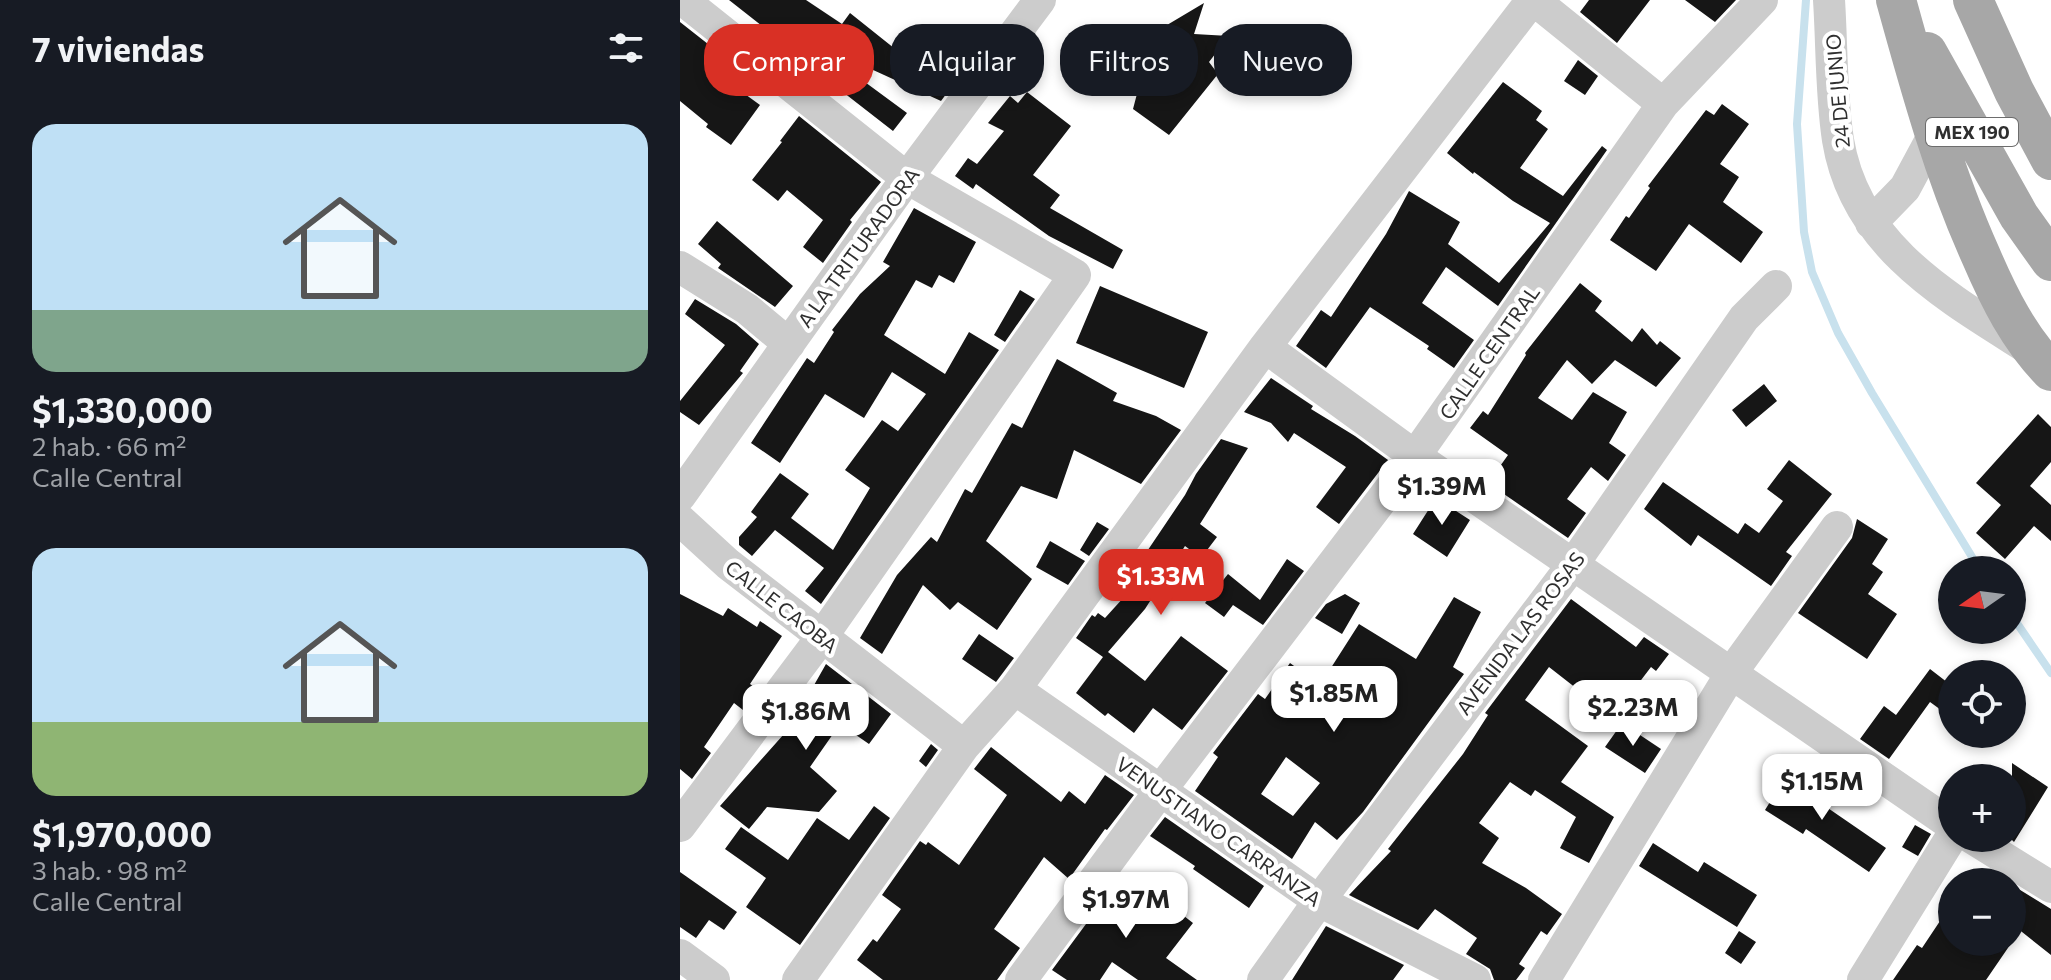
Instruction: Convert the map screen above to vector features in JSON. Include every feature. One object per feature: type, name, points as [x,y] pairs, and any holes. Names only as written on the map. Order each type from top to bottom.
[{"type":"main road","points":[[1897,0],[1934,134],[1966,224],[2000,300],[2042,361]]},
{"type":"main road","name":"MEX 190","points":[[1897,0],[2019,216],[2051,261]]},
{"type":"main road","name":"MEX 190","points":[[1973,0],[2014,91],[2049,149]]},
{"type":"street","points":[[680,826],[821,638],[1075,275],[907,178],[683,0]]},
{"type":"street","name":"A LA TRITURADORA","points":[[680,496],[907,178],[1040,0]]},
{"type":"street","points":[[798,980],[964,746],[1015,689],[1265,347],[1533,0],[1663,104]]},
{"type":"street","name":"CALLE CENTRAL","points":[[1021,980],[1160,791],[1415,456],[1663,104],[1762,0]]},
{"type":"street","name":"24 DE JUNIO","points":[[1829,0],[1838,139],[1854,193],[1871,223],[1887,245],[1958,304],[2042,361]]},
{"type":"street","points":[[1871,223],[1905,188],[1934,134]]},
{"type":"street","points":[[680,267],[747,309],[789,344]]},
{"type":"street","name":"AVENIDA LAS ROSAS","points":[[1263,980],[1574,563],[1744,318],[1776,286]]},
{"type":"street","points":[[1265,347],[1415,456],[1938,815]]},
{"type":"street","name":"CALLE CAOBA","points":[[680,520],[728,564],[964,746]]},
{"type":"street","points":[[1544,980],[1732,672],[1837,527]]},
{"type":"street","name":"VENUSTIANO CARRANZA","points":[[1015,689],[1319,901],[1475,980]]},
{"type":"street","points":[[1863,980],[1942,852]]},
{"type":"street","points":[[1995,852],[2051,887]]},
{"type":"street","points":[[680,955],[714,980]]},
{"type":"building","points":[[729,0],[806,0],[842,24],[760,24]]},
{"type":"building","points":[[1589,0],[1650,0],[1617,43],[1580,12]]},
{"type":"building","points":[[1685,0],[1736,0],[1715,22]]},
{"type":"building","points":[[1204,3],[1197,24],[1169,24]]},
{"type":"building","points":[[850,13],[864,24],[842,24]]},
{"type":"building","points":[[680,22],[704,41],[704,96],[748,96],[760,105],[731,145],[706,127],[708,124],[680,101]]},
{"type":"building","points":[[874,32],[890,45],[890,78],[874,70]]},
{"type":"building","points":[[1198,34],[1214,35],[1214,56],[1209,62],[1214,69],[1214,79],[1169,135],[1133,109],[1136,96],[1198,96]]},
{"type":"building","points":[[1578,60],[1598,76],[1585,95],[1564,81]]},
{"type":"building","points":[[1503,82],[1542,111],[1536,120],[1548,129],[1520,168],[1563,196],[1602,146],[1607,150],[1498,306],[1446,267],[1422,303],[1474,340],[1454,368],[1427,349],[1429,346],[1370,307],[1326,368],[1296,346],[1321,310],[1331,317],[1386,234],[1409,191],[1460,222],[1448,244],[1499,283],[1550,223],[1473,174],[1447,153]]},
{"type":"building","points":[[874,89],[907,113],[893,131],[848,96],[874,96]]},
{"type":"building","points":[[1010,96],[1018,103],[1024,96],[1032,96],[1071,126],[1033,175],[1060,195],[1050,208],[1123,250],[1113,269],[1049,236],[976,184],[973,189],[955,176],[968,158],[977,164],[1004,131],[988,123]]},
{"type":"building","points":[[1722,104],[1749,124],[1720,164],[1739,177],[1723,202],[1763,232],[1741,263],[1689,224],[1656,271],[1610,240],[1706,110],[1714,115]]},
{"type":"building","points":[[799,116],[881,182],[850,220],[852,222],[823,263],[803,247],[823,220],[787,190],[778,201],[752,180]]},
{"type":"building","points":[[914,208],[976,242],[954,283],[939,275],[932,288],[916,280],[884,335],[945,374],[969,332],[999,350],[821,604],[805,591],[824,568],[775,530],[752,556],[739,545],[739,537],[757,517],[751,512],[780,473],[809,494],[791,518],[833,550],[870,488],[845,470],[882,420],[898,431],[926,394],[892,372],[864,418],[825,394],[780,463],[751,443],[807,358],[814,363],[834,332],[832,330],[860,294],[890,266],[883,262]]},
{"type":"building","points":[[717,221],[793,286],[775,307],[718,268],[721,264],[698,244]]},
{"type":"building","points":[[1580,283],[1602,301],[1595,311],[1632,342],[1642,328],[1657,345],[1660,341],[1681,358],[1656,387],[1615,360],[1592,384],[1567,360],[1538,398],[1572,420],[1593,392],[1627,412],[1609,443],[1626,455],[1608,481],[1591,467],[1567,499],[1586,513],[1568,538],[1488,483],[1508,455],[1470,428],[1483,411],[1488,415],[1525,353]]},
{"type":"building","points":[[1100,286],[1208,332],[1184,388],[1076,343]]},
{"type":"building","points":[[1020,290],[1035,299],[1005,342],[994,335]]},
{"type":"building","points":[[695,299],[736,324],[759,344],[740,371],[743,373],[699,425],[680,412],[680,401],[725,345],[685,314]]},
{"type":"building","points":[[1057,359],[1117,393],[1113,401],[1156,416],[1181,430],[1141,484],[1074,450],[1057,499],[1021,486],[986,541],[1032,579],[997,630],[958,602],[950,610],[923,585],[882,654],[860,638],[897,575],[931,537],[937,542],[965,489],[972,493],[1012,423],[1022,428]]},
{"type":"building","points":[[1271,378],[1313,406],[1311,409],[1388,460],[1339,524],[1316,507],[1346,467],[1294,433],[1288,442],[1271,423],[1244,412]]},
{"type":"building","points":[[1764,384],[1777,401],[1746,427],[1732,410]]},
{"type":"building","points":[[2038,414],[2051,427],[2051,462],[2030,486],[2051,505],[2051,541],[2034,526],[2008,556],[2002,556],[1976,533],[2001,505],[1976,483]]},
{"type":"building","points":[[1221,439],[1248,448],[1200,524],[1217,537],[1201,558],[1185,546],[1145,609],[1108,652],[1145,681],[1181,636],[1228,671],[1182,730],[1153,708],[1134,733],[1108,713],[1105,716],[1076,693],[1103,657],[1076,638],[1092,615],[1095,617],[1098,613],[1105,618],[1134,586],[1127,581]]},
{"type":"building","points":[[1789,460],[1832,494],[1786,552],[1792,556],[1771,586],[1698,535],[1691,546],[1644,509],[1663,482],[1738,534],[1745,523],[1759,533],[1783,501],[1767,489]]},
{"type":"building","points":[[1436,498],[1470,520],[1447,557],[1413,534]]},
{"type":"building","points":[[1857,519],[1888,539],[1872,564],[1883,572],[1868,594],[1897,614],[1867,659],[1798,613],[1852,538]]},
{"type":"building","points":[[1097,522],[1109,529],[1089,556],[1080,550]]},
{"type":"building","points":[[1050,541],[1085,561],[1068,585],[1036,567]]},
{"type":"building","points":[[1287,559],[1304,571],[1263,625],[1233,605],[1224,617],[1205,603],[1228,574],[1260,600]]},
{"type":"building","points":[[680,594],[723,616],[728,608],[757,627],[760,621],[782,636],[750,684],[758,690],[743,710],[734,703],[704,747],[711,753],[692,779],[680,769]]},
{"type":"building","points":[[1345,594],[1360,603],[1342,634],[1315,618],[1326,604]]},
{"type":"building","points":[[1454,597],[1481,612],[1453,667],[1464,674],[1363,812],[1337,840],[1315,822],[1292,859],[1195,791],[1218,757],[1213,753],[1258,694],[1265,699],[1290,663],[1320,685],[1359,624],[1416,659]],"holes":[[[1286,757],[1320,783],[1293,816],[1261,794]]]},
{"type":"building","points":[[1571,599],[1636,647],[1644,637],[1669,654],[1656,671],[1651,667],[1613,717],[1549,667],[1525,700],[1588,746],[1561,782],[1614,817],[1589,863],[1560,848],[1576,817],[1535,790],[1531,796],[1510,782],[1479,823],[1499,838],[1482,863],[1526,888],[1562,914],[1547,935],[1541,931],[1519,964],[1525,968],[1516,980],[1494,980],[1490,969],[1466,954],[1477,938],[1435,909],[1418,930],[1349,895],[1391,851],[1388,849],[1463,754],[1488,715],[1485,713]]},
{"type":"building","points":[[979,634],[1014,658],[996,682],[962,659]]},
{"type":"building","points":[[826,664],[891,714],[869,744],[840,724],[810,767],[837,791],[819,812],[767,807],[749,829],[720,806],[816,698],[809,694]]},
{"type":"building","points":[[1930,669],[1938,675],[1938,708],[1930,702],[1889,759],[1860,739],[1884,706],[1896,715]]},
{"type":"building","points":[[1622,723],[1661,749],[1645,773],[1605,747]]},
{"type":"building","points":[[931,744],[938,750],[926,767],[919,761]]},
{"type":"building","points":[[991,747],[1061,802],[1069,791],[1085,804],[1105,775],[1134,795],[1069,879],[1044,857],[994,929],[1020,948],[997,980],[883,980],[857,960],[873,939],[877,942],[901,909],[882,895],[920,841],[926,845],[928,842],[959,865],[1007,795],[974,769]]},
{"type":"building","points":[[2026,772],[2048,787],[2026,823]]},
{"type":"building","points":[[1788,773],[1826,797],[1822,804],[1886,848],[1869,872],[1806,829],[1803,834],[1765,810]]},
{"type":"building","points":[[874,806],[890,818],[800,945],[746,907],[766,878],[725,849],[741,827],[788,860],[817,818],[849,840]]},
{"type":"building","points":[[1165,817],[1264,886],[1249,908],[1150,836]]},
{"type":"building","points":[[1915,825],[1931,834],[1918,856],[1902,847]]},
{"type":"building","points":[[1653,843],[1698,872],[1704,862],[1757,895],[1737,927],[1639,866]]},
{"type":"building","points":[[680,872],[737,912],[724,930],[709,920],[696,938],[680,927]]},
{"type":"building","points":[[1120,878],[1171,915],[1175,909],[1193,923],[1166,958],[1197,980],[1138,980],[1112,962],[1100,980],[1067,980],[1052,970]]},
{"type":"building","points":[[2026,894],[2051,909],[2051,955],[2026,935]]},
{"type":"building","points":[[1938,924],[1938,956],[2002,956],[1986,980],[1893,980],[1917,945],[1922,948]]},
{"type":"building","points":[[1326,926],[1404,965],[1393,980],[1292,980]]},
{"type":"building","points":[[1739,931],[1756,942],[1741,964],[1725,953]]},
{"type":"waterway","points":[[1806,0],[1797,124],[1804,232],[1812,272],[1838,333],[1971,556]]},
{"type":"waterway","points":[[2026,636],[2051,673]]}]
